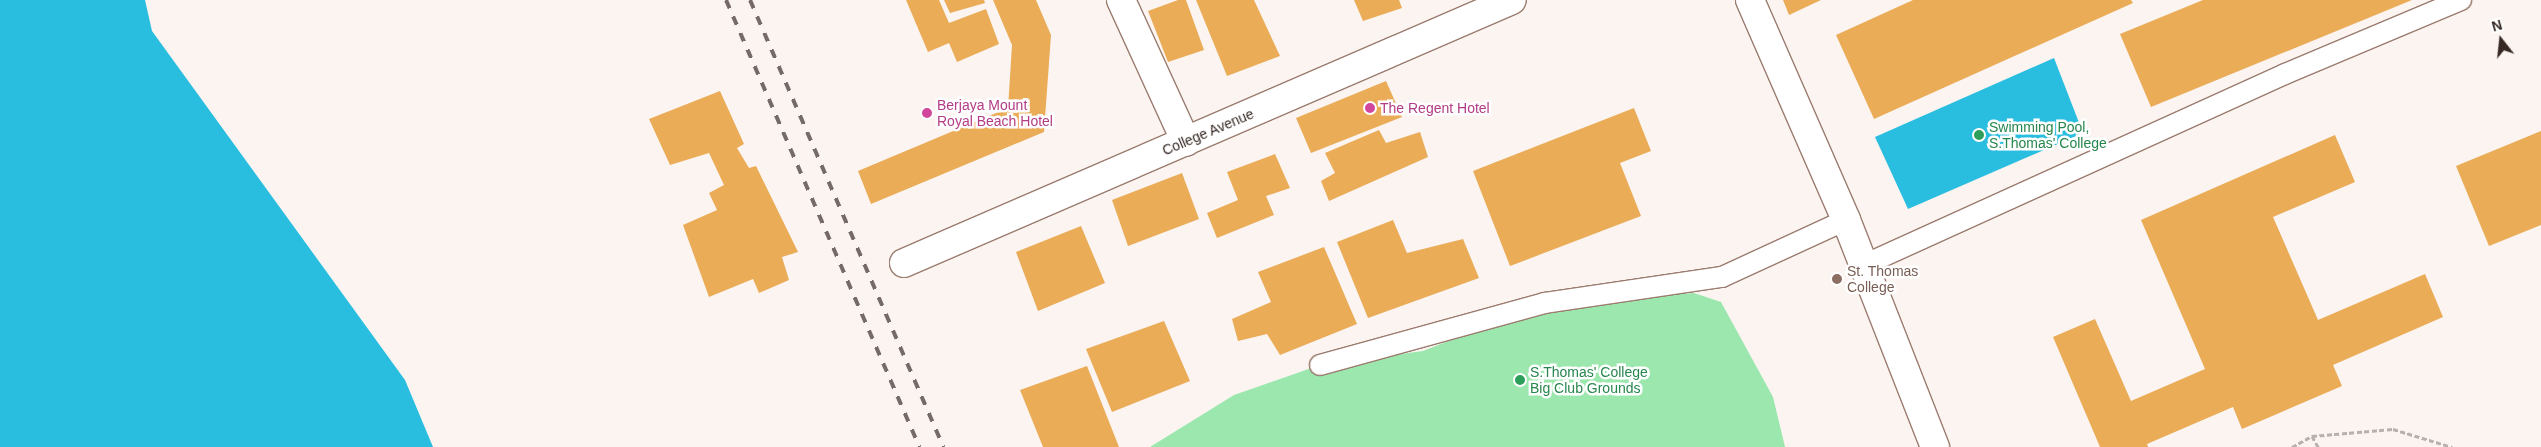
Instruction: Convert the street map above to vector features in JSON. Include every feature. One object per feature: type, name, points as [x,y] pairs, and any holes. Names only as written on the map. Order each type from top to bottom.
[{"type":"street","points":[[1121,0],[1186,142]]},
{"type":"street","name":"College Avenue","points":[[904,263],[1512,0]]},
{"type":"street","points":[[1750,0],[1846,220],[1935,447]]},
{"type":"lane","points":[[1864,264],[2285,74],[2461,0]]},
{"type":"lane","points":[[1320,365],[1545,303],[1722,277],[1846,220]]},
{"type":"path","points":[[2292,447],[2312,436],[2393,429],[2452,447]]},
{"type":"path","points":[[2312,436],[2318,447]]},
{"type":"green space","name":"S.Thomas' College Big Club Grounds","points":[[1694,293],[1721,302],[1773,397],[1785,447],[1150,447],[1234,395],[1320,365],[1423,351],[1545,303]]},
{"type":"water","points":[[0,0],[145,0],[152,31],[405,380],[433,447],[0,447]]},
{"type":"water","name":"Swimming Pool, S.Thomas' College","points":[[2054,58],[2083,133],[1908,209],[1875,137]]},
{"type":"building","points":[[906,0],[939,0],[949,23],[986,9],[999,44],[957,62],[949,43],[928,52]]},
{"type":"building","points":[[944,0],[984,0],[985,3],[950,13]]},
{"type":"building","points":[[993,0],[1036,0],[1051,35],[1044,132],[871,204],[858,171],[1008,108],[1012,45]]},
{"type":"building","points":[[1178,0],[1186,0],[1204,50],[1168,62],[1148,11]]},
{"type":"building","points":[[1196,0],[1254,0],[1280,56],[1227,76]]},
{"type":"building","points":[[1354,0],[1399,0],[1402,8],[1363,21]]},
{"type":"building","points":[[1783,0],[1821,0],[1789,15]]},
{"type":"building","points":[[1913,0],[2131,0],[2133,3],[1874,119],[1836,35]]},
{"type":"building","points":[[2203,0],[2412,0],[2151,107],[2120,34]]},
{"type":"building","points":[[1386,81],[1402,117],[1311,153],[1296,118]]},
{"type":"building","points":[[720,91],[744,144],[737,148],[749,168],[756,166],[798,252],[782,257],[789,280],[759,293],[753,279],[709,297],[683,225],[717,210],[709,193],[724,185],[709,153],[670,165],[649,119]]},
{"type":"building","points":[[1634,108],[1651,151],[1620,163],[1641,216],[1510,266],[1473,171]]},
{"type":"building","points":[[1379,130],[1386,143],[1420,132],[1428,157],[1329,201],[1321,181],[1335,173],[1325,153]]},
{"type":"building","points":[[2541,131],[2541,225],[2489,246],[2456,166]]},
{"type":"building","points":[[2335,135],[2355,182],[2273,217],[2318,320],[2425,274],[2443,317],[2333,365],[2342,386],[2242,429],[2233,407],[2147,444],[2148,447],[2100,447],[2053,337],[2095,319],[2131,401],[2205,369],[2141,220]]},
{"type":"building","points":[[1275,154],[1290,188],[1266,196],[1274,215],[1217,238],[1207,213],[1238,200],[1227,172]]},
{"type":"building","points":[[1182,173],[1199,219],[1128,246],[1112,200]]},
{"type":"building","points":[[1393,220],[1407,253],[1463,239],[1479,278],[1368,318],[1337,242]]},
{"type":"building","points":[[1081,226],[1105,283],[1038,311],[1016,252]]},
{"type":"building","points":[[1324,247],[1357,324],[1280,355],[1267,334],[1238,341],[1232,319],[1271,302],[1258,272]]},
{"type":"building","points":[[1164,321],[1190,381],[1112,412],[1086,349]]},
{"type":"building","points":[[1087,366],[1119,447],[1043,447],[1020,390]]},
{"type":"railway","points":[[726,0],[919,447]]},
{"type":"railway","points":[[750,0],[943,447]]},
{"type":"place","name":"The Regent Hotel","points":[[1370,108]]},
{"type":"place","name":"Berjaya Mount Royal Beach Hotel","points":[[927,113]]},
{"type":"place","name":"Swimming Pool, S.Thomas' College","points":[[1979,135]]},
{"type":"place","name":"St. Thomas College","points":[[1837,279]]},
{"type":"place","name":"S.Thomas' College Big Club Grounds","points":[[1520,380]]}]
